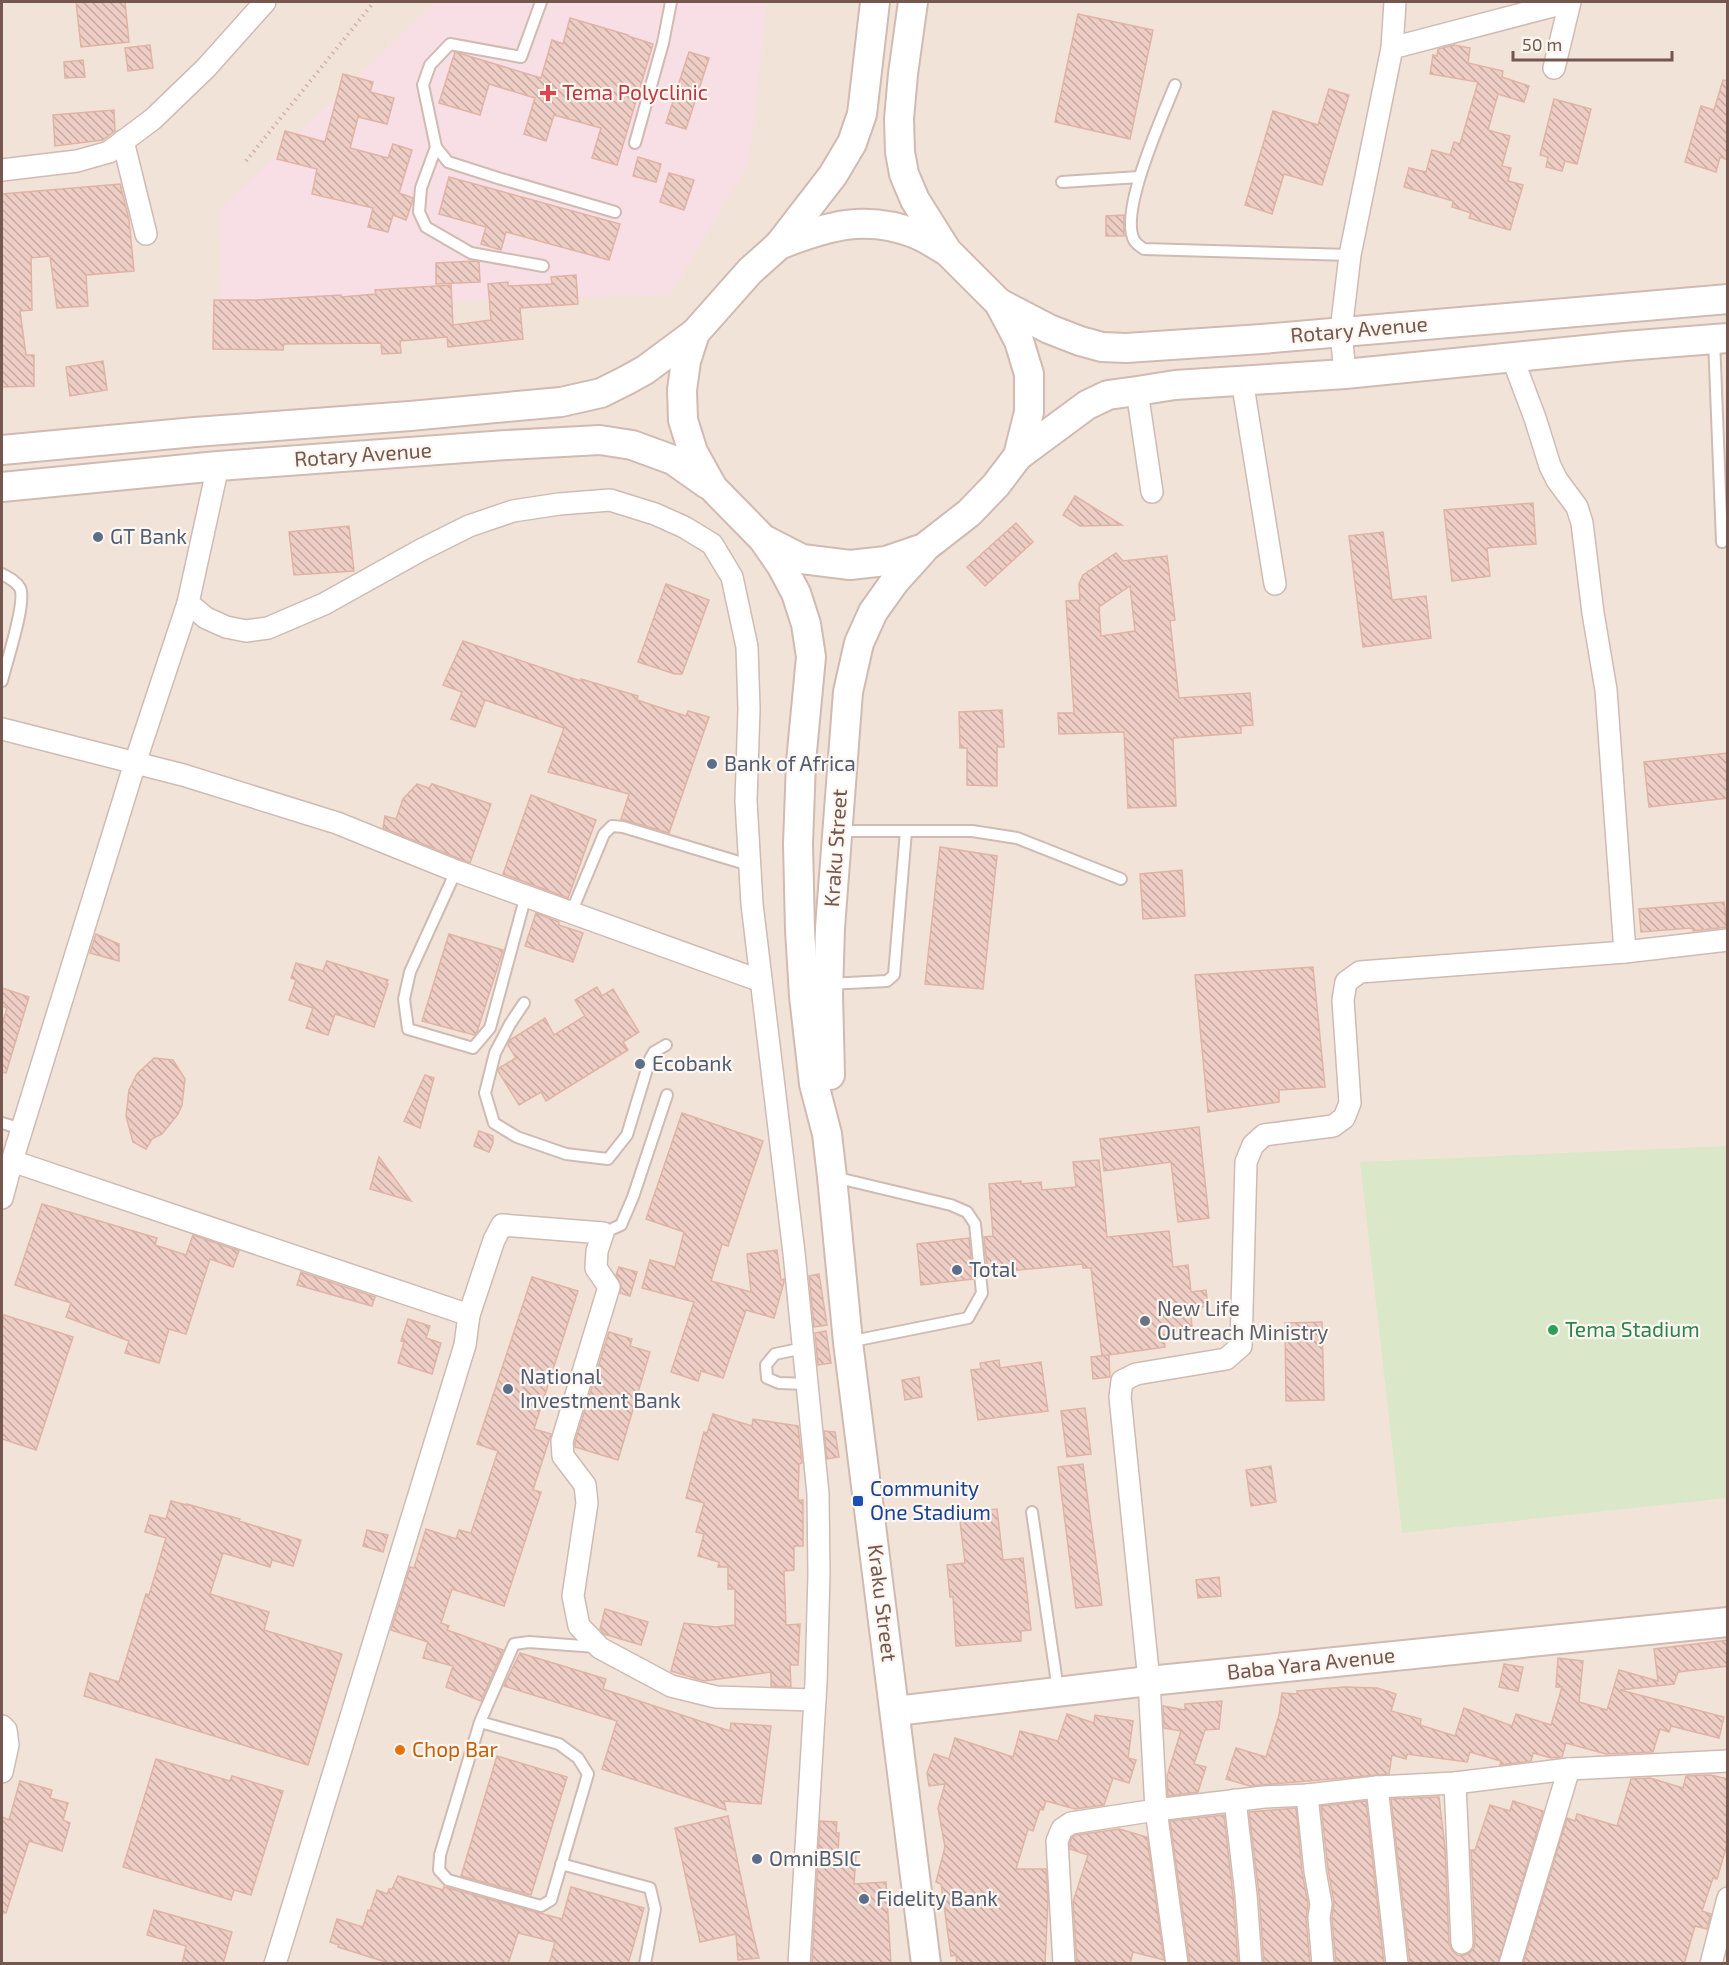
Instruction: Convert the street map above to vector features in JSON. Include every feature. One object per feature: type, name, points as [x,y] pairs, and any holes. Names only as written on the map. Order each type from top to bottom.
[{"type":"main road","points":[[874,2],[862,114],[852,143],[833,175],[779,245],[750,271],[695,333],[686,361],[682,390],[683,420],[693,452],[713,488],[763,539],[802,559],[850,566],[886,561],[924,548],[969,513],[996,485],[1018,456],[1029,412],[1029,374],[1019,341],[999,303],[947,251],[915,200],[904,174],[900,152],[899,119],[913,2]]},
{"type":"main road","points":[[779,245],[816,230],[853,223],[884,225],[916,234],[947,251]]},
{"type":"main road","name":"Rotary Avenue","points":[[999,303],[1049,329],[1080,342],[1102,347],[1172,346],[1728,299]]},
{"type":"main road","name":"Rotary Avenue","points":[[2,450],[561,402],[601,393],[627,380],[645,370],[695,333]]},
{"type":"main road","name":"Rotary Avenue","points":[[1018,456],[1087,405],[1108,395],[1137,390],[1175,385],[1345,374],[1721,338]]},
{"type":"main road","name":"Rotary Avenue","points":[[2,487],[218,466],[600,440],[632,445],[673,460],[713,488]]},
{"type":"main road","name":"Kraku Street","points":[[763,539],[796,593],[806,624],[811,657],[801,762],[798,844],[804,996],[814,1084],[827,1134],[848,1342],[926,1964]]},
{"type":"main road","name":"Kraku Street","points":[[827,1134],[830,1081],[828,984],[830,928],[848,692],[859,643],[873,612],[895,581],[924,548]]},
{"type":"main road","name":"Baba Yara Avenue","points":[[896,1711],[1149,1681],[1728,1622]]},
{"type":"street","points":[[2,170],[76,161],[109,152],[153,119],[206,68],[265,2]]},
{"type":"street","points":[[1345,374],[1341,331],[1350,255],[1392,48],[1395,2]]},
{"type":"street","points":[[1392,48],[1569,2],[1554,68]]},
{"type":"street","points":[[123,141],[146,234]]},
{"type":"street","points":[[1512,357],[1550,466],[1557,480],[1577,507],[1582,523],[1593,614],[1606,690],[1625,952]]},
{"type":"street","points":[[1242,380],[1275,584]]},
{"type":"street","points":[[1137,390],[1152,492]]},
{"type":"street","points":[[2,1198],[135,763],[188,603],[218,466]]},
{"type":"street","points":[[188,603],[206,618],[226,627],[246,631],[268,628],[324,604],[469,526],[513,511],[610,500],[655,514],[684,527],[712,544],[732,577],[740,606],[747,648],[749,710],[746,801],[749,865],[804,1348],[818,1494],[819,1574],[815,1700],[800,1964]]},
{"type":"street","points":[[2,729],[183,775],[337,823],[456,871],[761,981]]},
{"type":"street","points":[[1177,1964],[1156,1810],[1149,1681],[1120,1397],[1122,1381],[1136,1374],[1226,1359],[1241,1346],[1246,1162],[1253,1145],[1264,1135],[1334,1126],[1344,1118],[1350,1103],[1342,1000],[1346,982],[1360,972],[1625,952],[1728,940]]},
{"type":"street","points":[[12,1161],[469,1315]]},
{"type":"street","points":[[275,1964],[465,1345],[469,1315],[494,1240],[502,1225],[603,1233],[597,1251],[596,1268],[609,1287],[562,1440],[563,1456],[585,1485],[587,1503],[573,1596],[579,1626],[600,1648],[671,1686],[716,1698],[815,1700]]},
{"type":"street","points":[[2,1726],[6,1730],[8,1745],[2,1772]]},
{"type":"street","points":[[1064,1964],[1057,1841],[1062,1829],[1071,1823],[1235,1800],[1377,1787],[1455,1783],[1569,1769],[1728,1761]]},
{"type":"street","points":[[1510,1964],[1569,1769]]},
{"type":"street","points":[[1455,1783],[1462,1943]]},
{"type":"street","points":[[1377,1787],[1397,1964]]},
{"type":"street","points":[[1307,1795],[1321,1904],[1319,1918],[1323,1964]]},
{"type":"street","points":[[1235,1800],[1251,1964]]},
{"type":"street","points":[[1711,1964],[1727,1906]]},
{"type":"lane","points":[[541,2],[520,57],[450,44],[430,65],[423,85],[436,147],[448,162],[615,212]]},
{"type":"lane","points":[[635,142],[663,43],[671,2]]},
{"type":"lane","points":[[1175,85],[1138,177],[1131,225],[1134,241],[1144,249],[1350,255]]},
{"type":"lane","points":[[436,147],[421,188],[419,212],[426,227],[471,253],[543,266]]},
{"type":"lane","points":[[1062,182],[1138,177]]},
{"type":"lane","points":[[1721,338],[1722,542]]},
{"type":"lane","points":[[2,574],[15,581],[21,590],[22,604],[2,681]]},
{"type":"lane","points":[[571,913],[603,834],[612,826],[623,827],[749,865]]},
{"type":"lane","points":[[838,831],[972,831],[1017,838],[1121,879]]},
{"type":"lane","points":[[828,984],[887,981],[894,975],[906,831]]},
{"type":"lane","points":[[456,871],[410,972],[404,999],[408,1029],[473,1048],[490,1029],[526,896]]},
{"type":"lane","points":[[524,1003],[495,1053],[485,1093],[494,1123],[517,1137],[566,1154],[608,1159],[627,1135],[650,1059],[654,1052],[666,1045]]},
{"type":"lane","points":[[603,1233],[621,1225],[633,1197],[667,1095]]},
{"type":"lane","points":[[2,1123],[22,1129]]},
{"type":"lane","points":[[832,1177],[951,1205],[967,1212],[975,1224],[982,1293],[968,1318],[848,1342]]},
{"type":"lane","points":[[804,1348],[775,1354],[766,1365],[767,1378],[779,1383],[807,1384]]},
{"type":"lane","points":[[1032,1512],[1059,1693]]},
{"type":"lane","points":[[480,1722],[559,1744],[578,1758],[588,1774],[551,1900],[541,1906],[448,1880],[440,1870],[440,1854],[480,1722],[514,1644],[529,1642],[600,1648]]},
{"type":"lane","points":[[561,1864],[650,1888],[655,1909],[645,1964]]},
{"type":"path","points":[[246,161],[375,2]]},
{"type":"shaded area","points":[[2,2],[1727,2],[1727,1963],[2,1963]]},
{"type":"shaded area","name":"Tema Polyclinic","points":[[435,2],[767,2],[749,163],[670,295],[222,308],[219,210]]},
{"type":"green space","name":"Tema Stadium","points":[[1727,1146],[1727,1498],[1402,1533],[1360,1162]]},
{"type":"building","points":[[76,2],[125,2],[129,42],[81,47]]},
{"type":"building","points":[[1078,14],[1153,30],[1130,139],[1055,122]]},
{"type":"building","points":[[570,18],[653,44],[617,165],[592,158],[601,128],[554,115],[546,141],[524,134],[535,98],[489,84],[480,115],[439,103],[455,52],[541,78],[552,40],[563,44]]},
{"type":"building","points":[[150,45],[153,68],[128,71],[125,48]]},
{"type":"building","points":[[1454,45],[1470,48],[1468,63],[1503,71],[1502,77],[1529,86],[1524,102],[1498,94],[1488,130],[1510,136],[1502,166],[1511,168],[1508,181],[1523,185],[1510,230],[1469,218],[1471,213],[1452,207],[1453,201],[1404,187],[1409,168],[1426,172],[1432,150],[1450,155],[1454,142],[1460,144],[1478,82],[1430,74],[1433,55],[1437,56],[1438,49]]},
{"type":"building","points":[[689,52],[709,58],[686,129],[666,123]]},
{"type":"building","points":[[83,60],[85,77],[65,78],[64,62]]},
{"type":"building","points":[[343,74],[373,82],[370,92],[394,98],[387,124],[358,117],[350,148],[388,158],[393,144],[412,150],[399,193],[413,198],[412,203],[406,220],[393,215],[388,232],[368,227],[373,208],[312,194],[317,169],[277,159],[285,131],[325,142]]},
{"type":"building","points":[[1723,80],[1728,81],[1728,160],[1720,157],[1716,172],[1685,162],[1701,106],[1714,110]]},
{"type":"building","points":[[1329,89],[1349,95],[1322,185],[1284,174],[1272,214],[1245,205],[1273,111],[1318,125]]},
{"type":"building","points":[[1554,99],[1591,109],[1577,164],[1565,161],[1562,171],[1546,167],[1548,157],[1540,155]]},
{"type":"building","points":[[114,110],[115,131],[103,140],[55,146],[53,115]]},
{"type":"building","points":[[638,157],[661,164],[656,182],[633,176]]},
{"type":"building","points":[[669,173],[694,180],[684,210],[660,202]]},
{"type":"building","points":[[449,177],[620,224],[609,260],[506,232],[501,250],[481,244],[486,227],[439,214]]},
{"type":"building","points":[[120,184],[129,220],[134,271],[86,275],[88,306],[57,308],[50,256],[31,258],[32,310],[20,311],[26,355],[34,355],[34,386],[2,387],[2,194]]},
{"type":"building","points":[[1124,215],[1124,236],[1106,236],[1106,216]]},
{"type":"building","points":[[479,262],[480,282],[436,284],[436,263]]},
{"type":"building","points":[[576,275],[578,304],[520,308],[523,339],[448,347],[447,337],[400,341],[401,353],[382,354],[381,343],[284,344],[283,350],[213,349],[214,300],[341,295],[341,297],[376,294],[375,290],[451,285],[453,325],[491,320],[488,284],[508,282],[508,286],[552,284],[551,277]]},
{"type":"building","points":[[103,361],[107,390],[70,396],[66,367]]},
{"type":"building","points":[[1075,496],[1122,525],[1080,526],[1063,515]]},
{"type":"building","points":[[1533,503],[1536,544],[1487,548],[1490,576],[1452,581],[1444,510]]},
{"type":"building","points":[[1016,523],[1033,542],[985,586],[967,567]]},
{"type":"building","points":[[349,526],[354,571],[294,575],[289,532]]},
{"type":"building","points":[[1383,532],[1392,600],[1426,596],[1431,638],[1363,647],[1349,536]]},
{"type":"building","points":[[1116,553],[1123,561],[1167,556],[1175,620],[1170,621],[1179,698],[1250,693],[1253,725],[1241,726],[1241,733],[1173,738],[1176,806],[1128,808],[1124,732],[1059,734],[1058,713],[1074,713],[1066,601],[1080,600],[1079,584],[1083,575]],"holes":[[[1130,586],[1135,631],[1101,636],[1099,607]]]},
{"type":"building","points":[[666,584],[709,600],[682,674],[675,674],[638,662]]},
{"type":"building","points":[[463,641],[581,681],[581,679],[638,696],[637,700],[686,716],[688,711],[709,717],[669,833],[621,819],[629,794],[548,772],[564,728],[485,700],[475,727],[451,719],[462,692],[443,685]]},
{"type":"building","points":[[1002,710],[1004,747],[997,747],[997,786],[967,785],[967,748],[960,748],[959,712]]},
{"type":"building","points":[[1728,753],[1728,798],[1649,807],[1644,762]]},
{"type":"building","points":[[417,784],[429,788],[432,784],[491,804],[470,863],[383,828],[385,816],[396,819],[403,799]]},
{"type":"building","points":[[531,795],[596,820],[568,898],[503,874]]},
{"type":"building","points":[[940,847],[997,856],[983,989],[925,984]]},
{"type":"building","points":[[1182,870],[1185,916],[1143,919],[1140,874]]},
{"type":"building","points":[[1724,902],[1727,927],[1693,931],[1692,928],[1641,932],[1639,909]]},
{"type":"building","points":[[536,913],[559,922],[559,925],[583,933],[573,962],[525,946]]},
{"type":"building","points":[[96,934],[119,944],[119,961],[90,953]]},
{"type":"building","points":[[449,934],[503,950],[477,1032],[474,1035],[422,1021]]},
{"type":"building","points":[[327,961],[388,980],[374,1027],[335,1014],[328,1035],[306,1028],[313,1008],[289,1000],[296,980],[291,978],[296,963],[323,971]]},
{"type":"building","points":[[1313,967],[1325,1087],[1279,1090],[1279,1102],[1208,1112],[1195,975]]},
{"type":"building","points":[[597,987],[602,996],[613,989],[639,1032],[623,1042],[628,1050],[546,1101],[541,1092],[519,1105],[498,1071],[499,1068],[516,1058],[508,1045],[510,1040],[545,1018],[554,1035],[585,1016],[575,1000]]},
{"type":"building","points":[[2,988],[29,997],[6,1073],[2,1072],[2,1025],[7,1008],[2,1006]]},
{"type":"building","points":[[154,1058],[173,1060],[185,1079],[182,1105],[178,1114],[162,1134],[152,1139],[146,1149],[133,1142],[126,1116],[129,1090],[137,1074]]},
{"type":"building","points":[[425,1075],[434,1078],[420,1128],[404,1121]]},
{"type":"building","points":[[682,1113],[763,1141],[728,1246],[722,1244],[711,1281],[751,1292],[747,1254],[777,1250],[781,1280],[784,1279],[774,1318],[746,1310],[723,1378],[701,1371],[698,1381],[671,1372],[694,1302],[642,1288],[650,1260],[675,1267],[684,1232],[646,1219]]},
{"type":"building","points":[[1199,1127],[1209,1218],[1178,1222],[1171,1162],[1104,1171],[1100,1139]]},
{"type":"building","points":[[479,1131],[493,1136],[489,1152],[474,1146]]},
{"type":"building","points":[[379,1157],[411,1201],[370,1189]]},
{"type":"building","points":[[1099,1160],[1107,1237],[1169,1231],[1173,1267],[1188,1265],[1191,1292],[1206,1290],[1208,1306],[1190,1308],[1193,1335],[1164,1338],[1165,1347],[1102,1356],[1091,1268],[1083,1268],[1083,1264],[988,1273],[984,1237],[993,1236],[989,1184],[1041,1182],[1042,1190],[1076,1187],[1073,1162]]},
{"type":"building","points":[[42,1204],[157,1238],[155,1245],[186,1255],[193,1235],[239,1251],[233,1267],[210,1259],[186,1334],[169,1329],[159,1363],[125,1353],[129,1341],[66,1317],[71,1303],[15,1285]]},
{"type":"building","points":[[969,1238],[973,1279],[921,1285],[917,1244]]},
{"type":"building","points":[[619,1267],[637,1272],[630,1296],[620,1293],[621,1285],[616,1275]]},
{"type":"building","points":[[301,1272],[375,1297],[372,1306],[297,1285]]},
{"type":"building","points":[[819,1274],[827,1325],[814,1327],[809,1276]]},
{"type":"building","points":[[532,1277],[578,1291],[534,1429],[551,1434],[533,1490],[541,1492],[504,1606],[452,1589],[441,1623],[449,1626],[447,1630],[503,1650],[481,1701],[446,1687],[453,1666],[423,1658],[428,1642],[391,1630],[410,1567],[414,1568],[426,1529],[456,1539],[459,1530],[471,1533],[498,1451],[477,1444]]},
{"type":"building","points":[[4,1315],[73,1337],[36,1450],[2,1439],[2,1324]]},
{"type":"building","points":[[408,1319],[430,1326],[426,1338],[441,1343],[432,1374],[398,1363],[404,1342],[401,1341]]},
{"type":"building","points":[[1322,1322],[1324,1400],[1286,1401],[1285,1323]]},
{"type":"building","points":[[826,1331],[831,1363],[818,1365],[815,1333]]},
{"type":"building","points":[[609,1332],[632,1339],[630,1346],[650,1352],[618,1460],[575,1447]]},
{"type":"building","points":[[1109,1355],[1110,1377],[1093,1379],[1091,1357]]},
{"type":"building","points":[[999,1360],[1000,1368],[1041,1362],[1048,1411],[978,1420],[971,1370],[981,1369],[980,1363]]},
{"type":"building","points":[[919,1377],[922,1397],[905,1400],[902,1380]]},
{"type":"building","points":[[1085,1408],[1091,1454],[1067,1457],[1061,1411]]},
{"type":"building","points":[[713,1414],[752,1426],[753,1419],[798,1426],[802,1463],[799,1464],[798,1500],[803,1500],[803,1546],[794,1546],[794,1570],[784,1571],[786,1625],[800,1624],[798,1665],[790,1665],[791,1687],[771,1686],[771,1672],[704,1681],[671,1671],[684,1623],[716,1627],[735,1625],[735,1589],[728,1589],[728,1567],[718,1567],[719,1562],[698,1556],[704,1534],[696,1532],[704,1503],[686,1498],[704,1432],[707,1433]]},
{"type":"building","points":[[824,1431],[835,1432],[839,1457],[827,1459]]},
{"type":"building","points":[[1083,1464],[1102,1605],[1076,1608],[1058,1467]]},
{"type":"building","points":[[1271,1466],[1276,1502],[1251,1506],[1246,1470]]},
{"type":"building","points":[[171,1501],[240,1519],[239,1521],[301,1540],[293,1566],[272,1560],[270,1567],[223,1553],[210,1594],[269,1612],[264,1630],[342,1654],[308,1765],[84,1696],[90,1673],[119,1682],[166,1538],[145,1532],[150,1515],[166,1519]]},
{"type":"building","points":[[997,1509],[1003,1560],[1023,1558],[1031,1630],[1021,1631],[1021,1641],[956,1646],[953,1597],[950,1597],[947,1565],[965,1563],[959,1513]]},
{"type":"building","points":[[367,1530],[388,1535],[383,1552],[363,1546]]},
{"type":"building","points":[[1219,1577],[1221,1596],[1198,1598],[1196,1580]]},
{"type":"building","points":[[605,1609],[648,1622],[641,1645],[604,1634],[600,1629]]},
{"type":"building","points":[[1728,1640],[1728,1666],[1678,1672],[1674,1684],[1620,1690],[1724,1717],[1719,1738],[1671,1726],[1669,1732],[1660,1729],[1653,1752],[1606,1754],[1566,1743],[1562,1757],[1551,1758],[1533,1753],[1531,1761],[1500,1765],[1501,1761],[1470,1752],[1467,1762],[1407,1754],[1406,1759],[1392,1755],[1389,1774],[1250,1786],[1226,1779],[1236,1748],[1266,1757],[1279,1715],[1282,1693],[1297,1694],[1297,1691],[1344,1687],[1377,1688],[1396,1694],[1391,1711],[1421,1719],[1420,1725],[1455,1736],[1464,1708],[1512,1726],[1516,1714],[1551,1725],[1562,1687],[1556,1687],[1558,1658],[1583,1661],[1579,1702],[1607,1710],[1619,1670],[1658,1681],[1654,1649]]},
{"type":"building","points":[[520,1653],[606,1679],[603,1689],[730,1731],[731,1723],[771,1726],[761,1804],[724,1801],[726,1810],[602,1769],[617,1721],[504,1686]]},
{"type":"building","points":[[1504,1664],[1523,1667],[1518,1691],[1499,1687]]},
{"type":"building","points":[[1222,1701],[1219,1729],[1205,1730],[1194,1764],[1206,1767],[1198,1792],[1168,1796],[1167,1776],[1181,1731],[1164,1728],[1163,1706],[1185,1710],[1185,1704]]},
{"type":"building","points":[[1067,1714],[1094,1723],[1095,1715],[1133,1721],[1128,1758],[1136,1760],[1129,1783],[1113,1778],[1104,1805],[1075,1809],[1046,1801],[1043,1810],[1040,1809],[1033,1831],[1028,1829],[1016,1869],[1046,1869],[1048,1899],[1045,1964],[957,1964],[956,1955],[951,1956],[941,1884],[936,1882],[945,1847],[938,1808],[945,1784],[929,1786],[927,1773],[934,1754],[949,1759],[955,1738],[1013,1757],[1020,1731],[1058,1741]]},
{"type":"building","points":[[497,1756],[567,1777],[531,1895],[461,1876]]},
{"type":"building","points":[[156,1759],[230,1781],[232,1776],[283,1791],[251,1895],[234,1890],[231,1900],[123,1867]]},
{"type":"building","points":[[1711,1775],[1728,1779],[1728,1841],[1717,1879],[1713,1878],[1702,1911],[1711,1914],[1707,1929],[1695,1926],[1684,1964],[1523,1964],[1567,1818],[1575,1821],[1577,1814],[1617,1826],[1631,1779],[1650,1778],[1683,1788],[1686,1776]]},
{"type":"building","points":[[20,1781],[52,1790],[50,1798],[68,1803],[63,1820],[70,1823],[62,1851],[29,1841],[6,1913],[2,1913],[2,1817],[9,1820]]},
{"type":"building","points":[[1439,1797],[1445,1848],[1449,1944],[1457,1955],[1462,1956],[1474,1948],[1475,1942],[1471,1850],[1475,1850],[1490,1805],[1510,1811],[1513,1801],[1543,1811],[1498,1964],[1410,1964],[1391,1799]]},
{"type":"building","points":[[1366,1801],[1384,1964],[1336,1964],[1332,1918],[1334,1902],[1321,1806]]},
{"type":"building","points":[[1296,1808],[1302,1872],[1308,1904],[1306,1919],[1310,1964],[1264,1964],[1259,1894],[1249,1812]]},
{"type":"building","points":[[1224,1815],[1238,1964],[1190,1964],[1170,1821]]},
{"type":"building","points":[[728,1816],[759,1958],[738,1960],[736,1934],[700,1942],[675,1828]]},
{"type":"building","points":[[820,1821],[837,1822],[838,1855],[856,1856],[854,1884],[886,1882],[891,1964],[812,1964]]},
{"type":"building","points":[[1119,1829],[1147,1837],[1164,1960],[1133,1952],[1130,1964],[1077,1964],[1073,1902],[1088,1855],[1070,1849],[1070,1843],[1072,1837],[1076,1835]]},
{"type":"building","points":[[398,1876],[443,1890],[444,1887],[562,1919],[571,1887],[644,1908],[628,1964],[549,1964],[555,1942],[518,1933],[508,1964],[392,1964],[338,1947],[339,1945],[330,1942],[337,1919],[363,1927],[377,1890],[387,1894]]},
{"type":"building","points":[[154,1910],[232,1932],[223,1964],[182,1964],[186,1946],[147,1935]]},
{"type":"place","name":"Tema Polyclinic","points":[[548,93]]},
{"type":"place","name":"GT Bank","points":[[98,537]]},
{"type":"place","name":"Bank of Africa","points":[[712,764]]},
{"type":"place","name":"Ecobank","points":[[640,1064]]},
{"type":"place","name":"Total","points":[[957,1270]]},
{"type":"place","name":"New Life Outreach Ministry","points":[[1145,1321]]},
{"type":"place","name":"Tema Stadium","points":[[1553,1330]]},
{"type":"place","name":"National Investment Bank","points":[[508,1389]]},
{"type":"place","name":"Community One Stadium","points":[[858,1501]]},
{"type":"place","name":"Chop Bar","points":[[400,1750]]},
{"type":"place","name":"OmniBSIC","points":[[757,1859]]},
{"type":"place","name":"Fidelity Bank","points":[[864,1899]]}]
